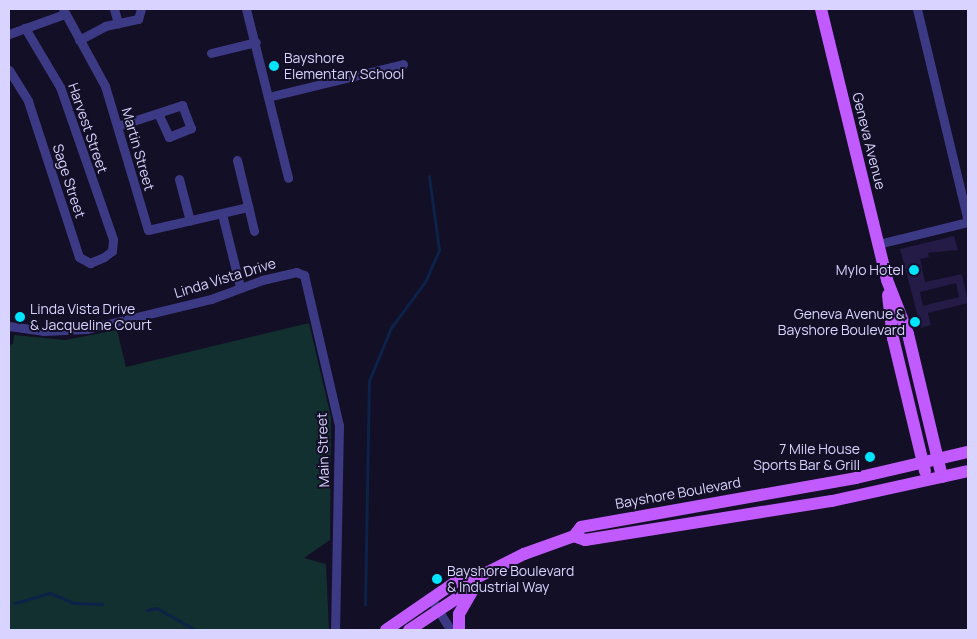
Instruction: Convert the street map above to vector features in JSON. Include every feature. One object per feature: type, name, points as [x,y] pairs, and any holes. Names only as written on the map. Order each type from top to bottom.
[{"type":"main road","name":"Geneva Avenue","points":[[822,9],[887,280],[908,334],[942,477]]},
{"type":"main road","name":"Geneva Avenue","points":[[887,280],[893,338],[928,481]]},
{"type":"main road","name":"Bayshore Boulevard","points":[[386,630],[430,597],[460,579],[478,577],[574,536],[581,527],[599,522],[924,463],[968,452]]},
{"type":"main road","name":"Bayshore Boulevard","points":[[574,536],[585,540],[832,500],[968,471]]},
{"type":"main road","name":"Bayshore Boulevard","points":[[409,630],[438,609],[468,591],[478,577]]},
{"type":"main road","points":[[459,630],[460,614],[478,577]]},
{"type":"street","points":[[114,9],[118,23]]},
{"type":"street","points":[[79,40],[118,23],[138,19],[141,9]]},
{"type":"street","points":[[246,9],[256,42],[288,178]]},
{"type":"street","points":[[878,244],[968,222],[917,9]]},
{"type":"street","points":[[9,34],[64,11]]},
{"type":"street","name":"Martin Street","points":[[64,11],[101,77],[148,230],[248,207]]},
{"type":"street","name":"Harvest Street","points":[[26,28],[60,87],[113,240]]},
{"type":"street","points":[[210,53],[256,42]]},
{"type":"street","points":[[268,97],[403,64]]},
{"type":"street","name":"Sage Street","points":[[9,70],[28,101],[79,257],[90,263],[104,257],[112,251],[113,240]]},
{"type":"street","points":[[117,126],[158,112]]},
{"type":"street","points":[[237,160],[254,231]]},
{"type":"street","points":[[179,179],[190,221]]},
{"type":"street","points":[[222,214],[240,287]]},
{"type":"street","name":"Linda Vista Drive","points":[[9,326],[43,331],[87,329],[199,302],[240,287],[302,273]]},
{"type":"street","name":"Main Street","points":[[302,273],[339,425],[335,630]]},
{"type":"street","points":[[430,597],[451,630]]},
{"type":"green space","points":[[309,323],[331,417],[330,540],[304,558],[326,564],[329,630],[9,630],[9,345],[13,344],[14,335],[65,340],[117,330],[126,367]]},
{"type":"building","points":[[954,236],[958,250],[928,253],[929,257],[920,259],[925,282],[962,274],[968,303],[928,313],[931,325],[921,328],[900,249]],"holes":[[[956,283],[959,297],[923,306],[920,292]]]},
{"type":"waterway","points":[[365,605],[369,381],[391,328],[425,282],[439,250],[429,177]]},
{"type":"waterway","points":[[15,603],[50,593],[73,603],[102,604]]},
{"type":"waterway","points":[[147,610],[157,608],[196,630]]},
{"type":"place","name":"Bayshore Elementary School","points":[[274,66]]},
{"type":"place","name":"Mylo Hotel","points":[[914,270]]},
{"type":"place","name":"Linda Vista Drive & Jacqueline Court","points":[[20,317]]},
{"type":"place","name":"Geneva Avenue & Bayshore Boulevard","points":[[915,322]]},
{"type":"place","name":"7 Mile House Sports Bar & Grill","points":[[870,457]]},
{"type":"place","name":"Bayshore Boulevard & Industrial Way","points":[[437,579]]}]
